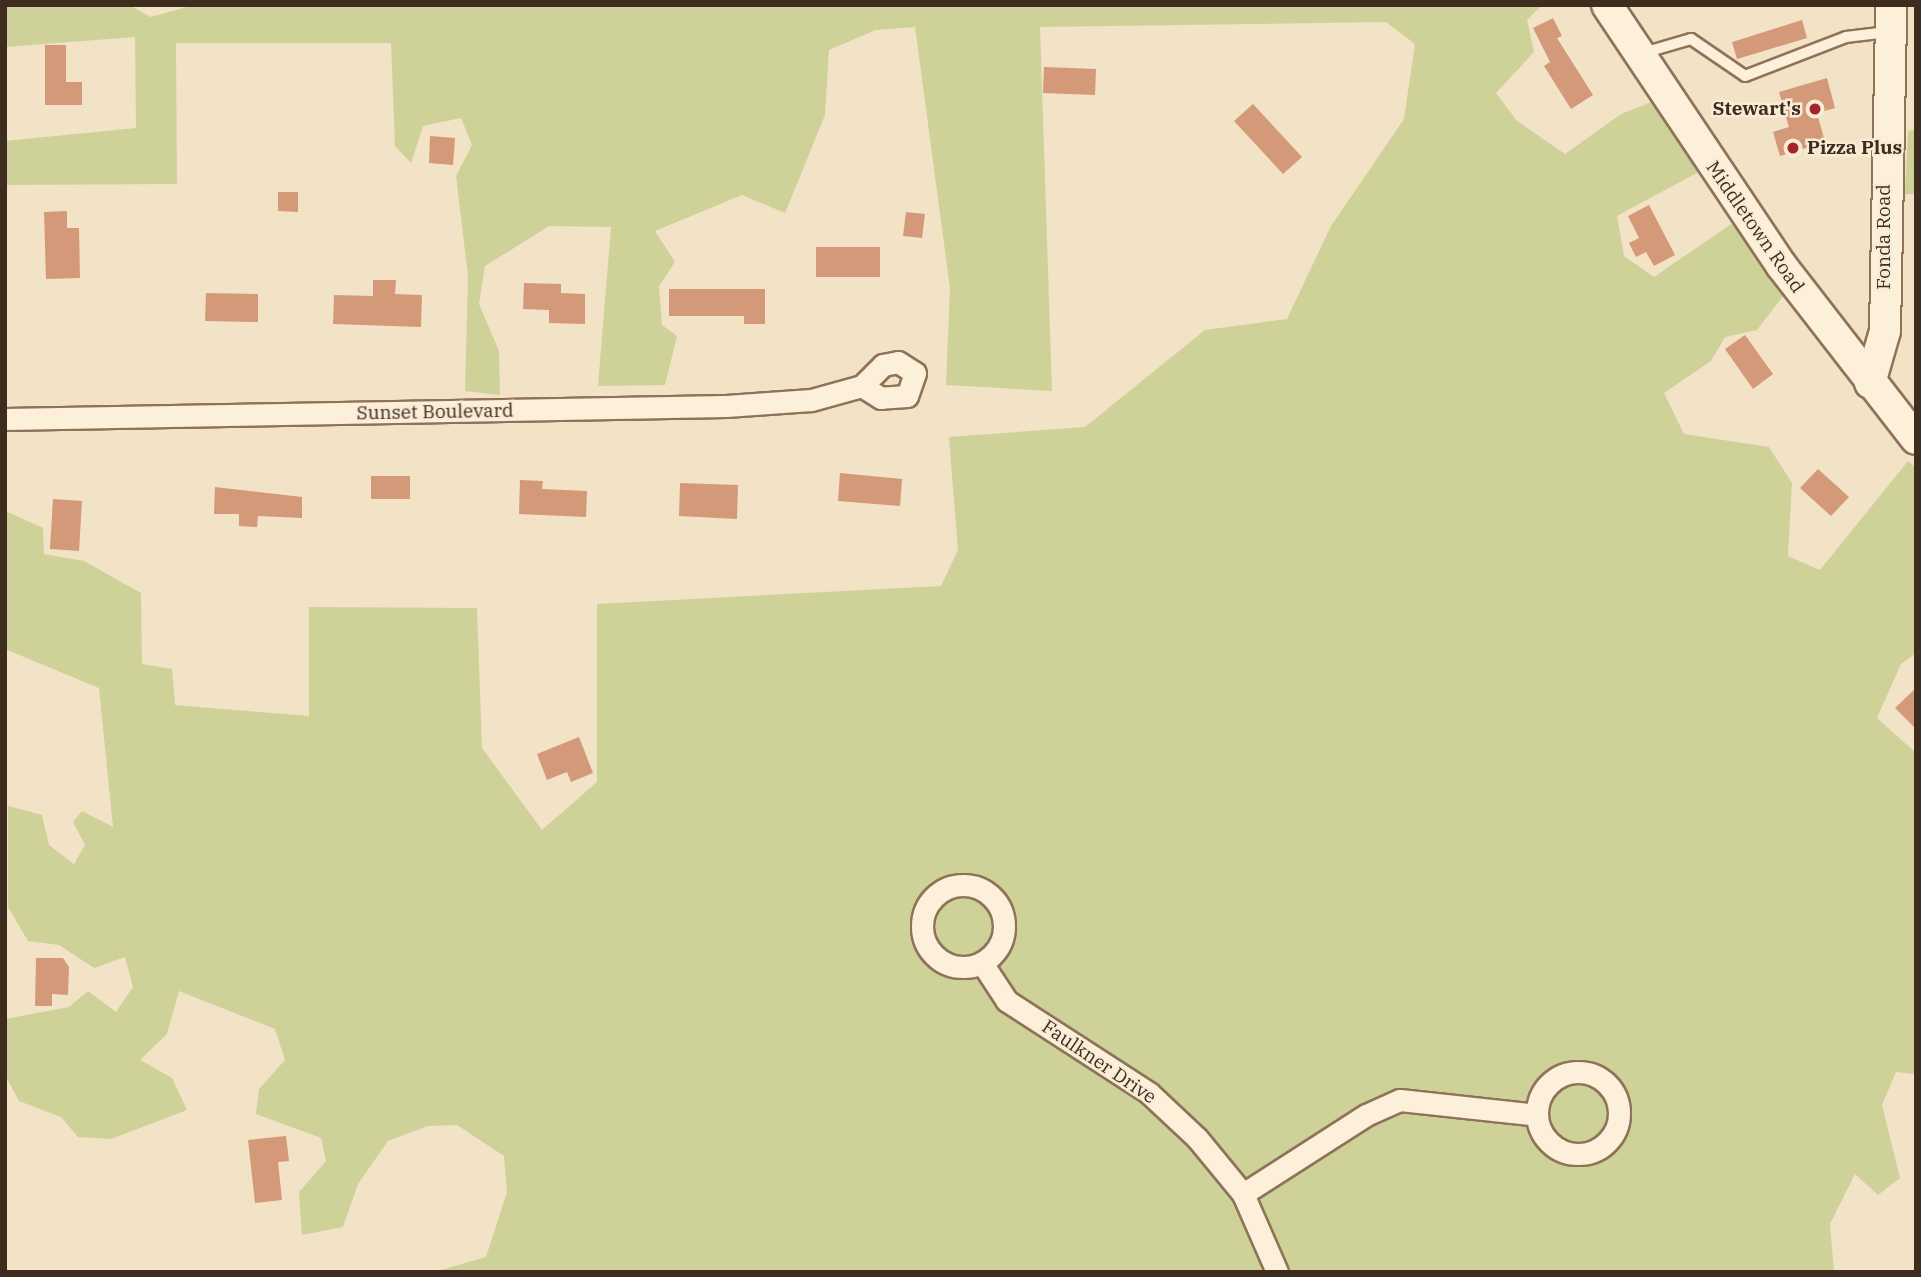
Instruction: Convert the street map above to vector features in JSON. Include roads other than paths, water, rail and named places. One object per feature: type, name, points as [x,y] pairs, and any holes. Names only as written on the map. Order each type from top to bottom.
[{"type":"street","name":"Middletown Road","points":[[1608,5],[1781,265],[1916,439]]},
{"type":"street","name":"Fonda Road","points":[[1870,383],[1885,331],[1890,19]]},
{"type":"street","name":"Sunset Boulevard","points":[[5,419],[726,406],[811,400],[862,386]]},
{"type":"street","name":"Faulkner Drive","points":[[982,963],[1007,1001],[1149,1093],[1244,1194],[1277,1272]]},
{"type":"street","points":[[1244,1194],[1366,1115],[1400,1100],[1537,1115]]},
{"type":"lane","points":[[1639,54],[1691,39],[1745,76],[1890,19]]},
{"type":"place","name":"Stewart's","points":[[1815,109]]},
{"type":"place","name":"Pizza Plus","points":[[1793,148]]}]
